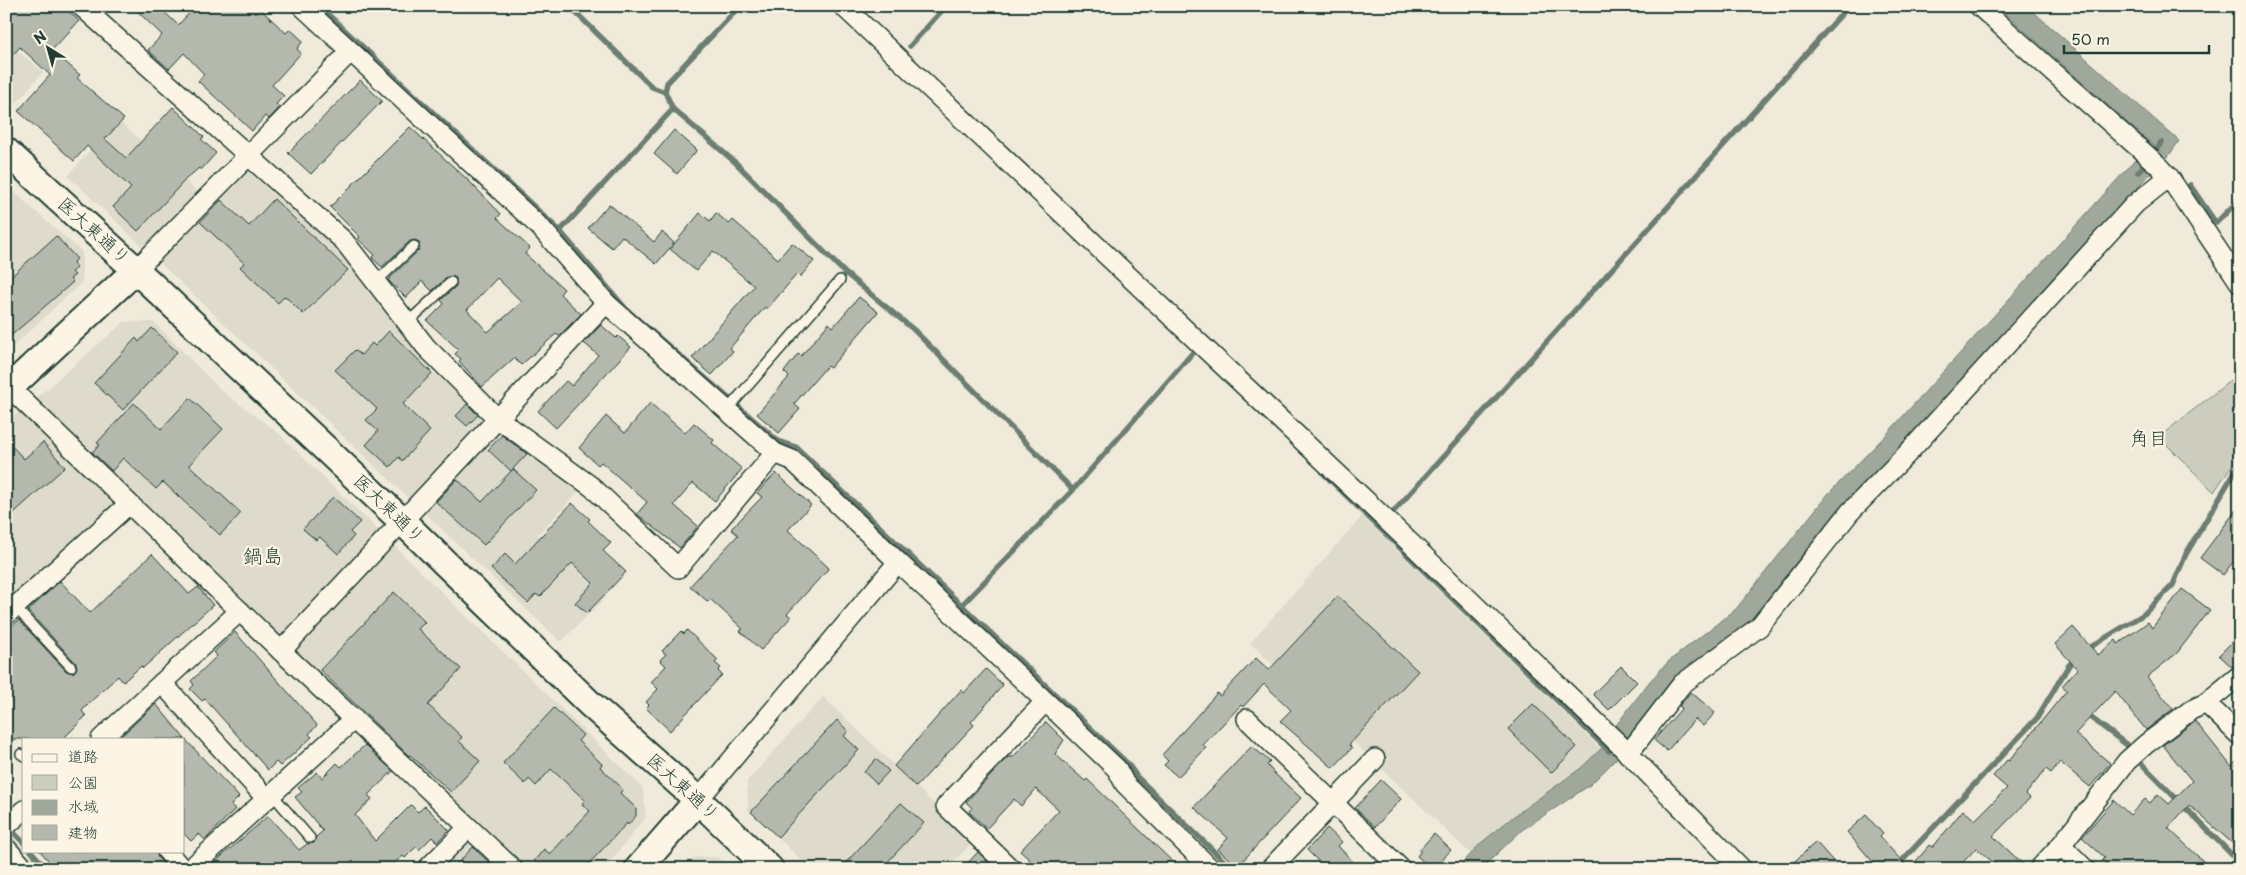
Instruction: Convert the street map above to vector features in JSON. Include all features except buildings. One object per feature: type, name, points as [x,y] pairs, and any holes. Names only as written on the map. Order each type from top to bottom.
[{"type":"street","points":[[81,6],[344,241],[426,347],[497,418],[592,487],[678,568],[776,453]]},
{"type":"street","points":[[302,6],[541,228],[606,303],[732,405],[776,453],[792,460],[1044,702],[1117,769],[1125,784],[1212,869]]},
{"type":"street","points":[[843,6],[1377,511],[1621,746],[1742,869]]},
{"type":"street","points":[[1979,6],[2164,172],[2240,283]]},
{"type":"street","points":[[350,52],[136,270],[8,389],[281,651],[513,869]]},
{"type":"street","name":"医大東通り","points":[[6,151],[136,270],[403,522],[589,703],[698,800],[770,869]]},
{"type":"street","points":[[1621,746],[1682,684],[1759,628],[1850,512],[1908,453],[2164,172]]},
{"type":"street","points":[[281,651],[606,303]]},
{"type":"street","points":[[11,611],[129,504]]},
{"type":"street","points":[[638,869],[898,562]]},
{"type":"street","points":[[102,738],[240,611]]},
{"type":"street","points":[[2039,869],[2062,845],[2127,761],[2146,744],[2191,710],[2206,703],[2240,675]]},
{"type":"street","points":[[162,683],[269,796]]},
{"type":"street","points":[[1011,869],[946,806],[1044,702]]},
{"type":"street","points":[[2206,703],[2240,736]]},
{"type":"street","points":[[190,869],[354,719]]},
{"type":"street","points":[[1247,719],[1401,869]]},
{"type":"street","points":[[1270,869],[1375,759]]},
{"type":"street","points":[[6,826],[22,812]]},
{"type":"street","points":[[427,869],[468,828]]},
{"type":"street","points":[[2062,845],[2085,869]]},
{"type":"street","points":[[6,848],[25,869]]},
{"type":"street","points":[[168,852],[182,869]]},
{"type":"lane","points":[[376,282],[414,246]]},
{"type":"lane","points":[[732,405],[840,280]]},
{"type":"lane","points":[[407,323],[451,282]]},
{"type":"lane","points":[[11,611],[71,667]]},
{"type":"lane","points":[[269,796],[310,838]]},
{"type":"shaded area","points":[[6,41],[43,72],[6,115]]},
{"type":"shaded area","points":[[117,119],[212,205],[246,170],[348,258],[432,371],[501,429],[581,489],[538,534],[607,596],[561,642],[68,176]]},
{"type":"shaded area","points":[[6,185],[82,252],[82,282],[6,353]]},
{"type":"shaded area","points":[[124,322],[154,322],[222,391],[277,432],[643,788],[646,817],[604,869],[443,869],[484,827],[129,492],[6,605],[6,422]]},
{"type":"shaded area","points":[[1362,516],[1601,749],[1581,768],[1514,816],[1481,843],[1471,854],[1250,643]]},
{"type":"shaded area","points":[[823,697],[973,841],[947,869],[811,869],[748,810],[747,781]]},
{"type":"shaded area","points":[[695,857],[717,857],[729,869],[684,869]]},
{"type":"green space","points":[[2240,373],[2240,453],[2214,492],[2159,437]]},
{"type":"water","points":[[1997,6],[2027,6],[2179,141],[2168,157],[2143,137]]},
{"type":"water","points":[[2136,159],[2151,173],[1898,448],[1841,506],[1749,622],[1679,674],[1628,740],[1614,728],[1650,681],[1669,661],[1736,609],[1828,494],[1886,435]]},
{"type":"water","points":[[1607,743],[1619,756],[1590,785],[1522,830],[1481,869],[1457,869],[1481,843],[1514,816],[1581,768]]},
{"type":"waterway","points":[[319,6],[560,231],[626,309],[778,441],[796,447],[1128,764],[1137,777],[1232,869]]},
{"type":"waterway","points":[[569,6],[652,87],[665,92]]},
{"type":"waterway","points":[[560,231],[673,109],[665,92],[667,83],[740,6]]},
{"type":"waterway","points":[[910,46],[946,6]]},
{"type":"waterway","points":[[1395,510],[1849,6]]},
{"type":"waterway","points":[[673,109],[736,163],[844,272],[914,330],[1073,490]]},
{"type":"waterway","points":[[2138,172],[2158,149],[2161,142]]},
{"type":"waterway","points":[[2190,185],[2216,223],[2240,199]]},
{"type":"waterway","points":[[961,606],[1073,490],[1195,350]]},
{"type":"waterway","points":[[2084,651],[2144,614],[2173,585],[2186,554],[2240,463]]},
{"type":"waterway","points":[[1323,473],[1609,751]]},
{"type":"waterway","points":[[1898,865],[2037,718],[2069,665],[2076,659]]},
{"type":"waterway","points":[[2086,714],[2127,745]]},
{"type":"waterway","points":[[2142,764],[2240,863]]},
{"type":"waterway","points":[[15,834],[22,841]]},
{"type":"waterway","points":[[32,852],[47,869]]},
{"type":"district","name":"角目","points":[[2149,438]]},
{"type":"district","name":"鍋島","points":[[263,556]]}]
